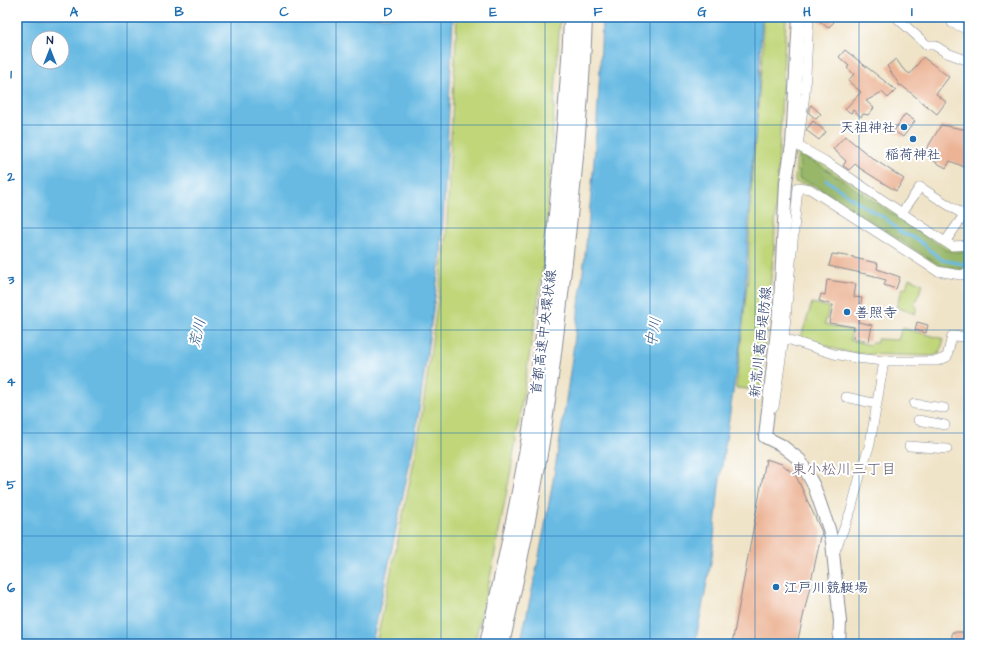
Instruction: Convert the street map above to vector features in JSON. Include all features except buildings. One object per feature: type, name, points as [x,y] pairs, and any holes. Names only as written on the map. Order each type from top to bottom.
[{"type":"highway","name":"首都高速中央環状線","points":[[488,644],[526,459],[538,381],[560,187],[567,107],[572,17]]},
{"type":"highway","name":"首都高速中央環状線","points":[[501,644],[526,528],[549,388],[566,248],[579,108],[584,17]]},
{"type":"main road","name":"新荒川葛西堤防線","points":[[769,440],[765,437],[785,286],[786,182],[795,145],[799,17]]},
{"type":"main road","points":[[769,440],[775,442],[800,460],[814,486],[829,529],[834,555],[840,622],[839,644]]},
{"type":"street","points":[[814,17],[809,21],[805,94],[795,145],[825,161],[901,214],[945,242],[952,246],[969,245]]},
{"type":"street","points":[[900,17],[898,19],[927,46],[934,45],[947,53],[969,61]]},
{"type":"street","points":[[952,23],[969,30]]},
{"type":"street","points":[[769,440],[784,338],[785,286],[798,187],[810,189],[937,271],[961,275],[969,272]]},
{"type":"street","points":[[901,214],[920,187],[964,215],[945,242]]},
{"type":"street","points":[[784,338],[834,354],[884,361],[937,361],[947,357],[952,336],[969,337]]},
{"type":"street","points":[[834,555],[851,510],[870,444],[884,361]]},
{"type":"street","points":[[846,397],[877,404]]},
{"type":"street","points":[[914,404],[944,408]]},
{"type":"street","points":[[918,420],[945,425]]},
{"type":"street","points":[[909,446],[947,449]]},
{"type":"green space","points":[[457,17],[560,17],[544,262],[512,464],[491,573],[474,644],[376,644],[418,442],[446,241]]},
{"type":"green space","points":[[763,17],[786,17],[774,248],[760,390],[736,388],[748,277],[752,176],[763,46]]},
{"type":"green space","points":[[797,151],[820,161],[947,247],[969,247],[969,270],[961,272],[938,268],[813,186],[795,182]]},
{"type":"green space","points":[[800,155],[820,165],[946,250],[958,252],[969,250],[969,267],[961,269],[940,266],[814,184],[799,179]]},
{"type":"green space","points":[[909,278],[923,284],[914,305],[917,307],[915,314],[896,307],[903,288],[906,288]]},
{"type":"green space","points":[[812,303],[829,307],[825,324],[852,331],[850,340],[870,345],[871,343],[877,343],[877,339],[898,340],[902,328],[944,339],[939,354],[933,356],[861,354],[841,351],[801,337]]},
{"type":"water","name":"荒川","points":[[17,17],[453,17],[441,254],[415,438],[372,644],[17,644]]},
{"type":"water","name":"中川","points":[[602,17],[762,17],[757,118],[751,173],[742,332],[719,486],[712,557],[695,644],[520,644],[550,500],[578,315],[589,216],[597,117]]},
{"type":"waterway","points":[[826,180],[862,205],[885,218],[900,232],[917,239],[942,260],[963,264],[969,261]]},
{"type":"place","name":"天祖神社","points":[[904,127]]},
{"type":"place","name":"稲荷神社","points":[[913,139]]},
{"type":"place","name":"善照寺","points":[[847,312]]},
{"type":"place","name":"江戸川競艇場","points":[[776,587]]},
{"type":"district","name":"東小松川三丁目","points":[[844,469]]}]
